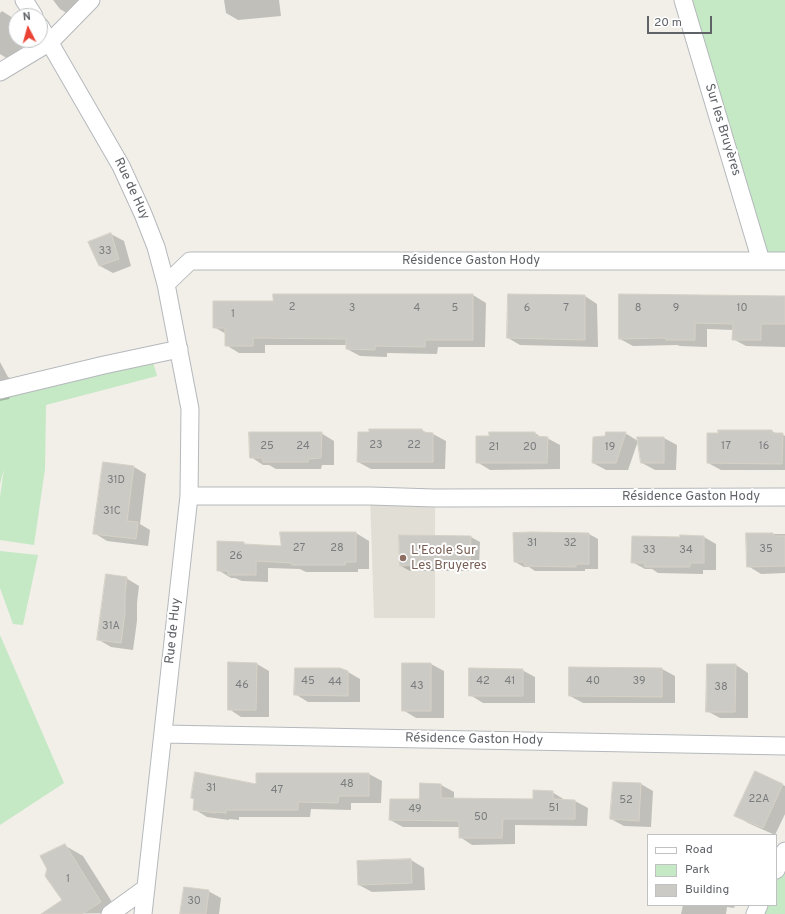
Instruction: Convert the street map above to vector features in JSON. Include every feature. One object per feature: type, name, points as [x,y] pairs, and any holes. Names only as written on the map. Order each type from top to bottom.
[{"type":"street","points":[[0,72],[50,42],[91,0]]},
{"type":"street","name":"Sur les Bruyères","points":[[683,0],[761,261]]},
{"type":"street","name":"Rue de Huy","points":[[48,39],[121,166],[156,247],[166,284],[190,409],[189,496],[143,914]]},
{"type":"street","name":"Résidence Gaston Hody","points":[[166,284],[190,261],[785,261]]},
{"type":"street","points":[[0,390],[179,349]]},
{"type":"street","name":"Résidence Gaston Hody","points":[[189,496],[435,498],[785,497]]},
{"type":"street","name":"Résidence Gaston Hody","points":[[163,734],[785,746]]},
{"type":"street","points":[[777,868],[785,851]]},
{"type":"street","points":[[110,914],[146,888]]},
{"type":"shaded area","name":"L'Ecole Sur Les Bruyeres","points":[[370,496],[435,498],[435,618],[374,618]]},
{"type":"green space","points":[[683,0],[785,0],[785,261],[761,261]]},
{"type":"green space","points":[[151,355],[157,376],[46,405],[45,469],[34,545],[0,540],[0,497],[4,469],[0,484],[0,390]]},
{"type":"green space","points":[[0,551],[38,555],[23,625],[13,624],[0,588]]},
{"type":"green space","points":[[0,635],[64,783],[0,825]]},
{"type":"green space","points":[[785,851],[785,914],[755,914],[759,906],[777,906],[777,868]]},
{"type":"building","points":[[111,233],[119,259],[99,266],[88,242]]},
{"type":"building","points":[[273,294],[473,294],[473,340],[425,340],[425,347],[375,346],[375,350],[346,349],[346,339],[253,338],[253,346],[225,346],[225,328],[213,328],[213,301],[273,301]]},
{"type":"building","points":[[508,294],[585,295],[585,340],[507,338]]},
{"type":"building","points":[[619,294],[785,296],[785,324],[761,324],[761,340],[732,340],[733,324],[695,323],[695,340],[666,340],[666,338],[619,339]]},
{"type":"building","points":[[369,429],[422,429],[423,432],[433,433],[433,462],[357,462],[358,432],[369,432]]},
{"type":"building","points":[[718,430],[772,430],[772,433],[783,433],[782,464],[707,463],[707,433],[718,433]]},
{"type":"building","points":[[249,432],[322,432],[321,458],[309,459],[308,462],[263,462],[262,458],[250,458]]},
{"type":"building","points":[[489,432],[535,432],[535,436],[548,437],[547,463],[476,463],[476,436],[489,436]]},
{"type":"building","points":[[606,432],[626,432],[616,463],[592,463],[593,437],[605,436]]},
{"type":"building","points":[[637,437],[664,437],[664,463],[641,463]]},
{"type":"building","points":[[103,462],[134,466],[127,521],[138,522],[136,539],[93,534]]},
{"type":"building","points":[[280,532],[356,532],[356,562],[346,562],[345,565],[292,565],[291,563],[256,561],[256,575],[228,575],[228,571],[217,571],[217,541],[281,546]]},
{"type":"building","points":[[513,533],[589,533],[589,564],[576,564],[576,567],[525,566],[524,562],[514,562]]},
{"type":"building","points":[[746,533],[773,533],[774,536],[785,536],[785,566],[747,567]]},
{"type":"building","points":[[399,535],[471,536],[470,562],[460,562],[460,566],[400,566]]},
{"type":"building","points":[[680,535],[704,536],[704,563],[690,563],[690,567],[645,567],[645,563],[631,563],[632,536],[680,537]]},
{"type":"building","points":[[106,574],[127,577],[125,613],[121,643],[97,640]]},
{"type":"building","points":[[228,662],[257,663],[256,710],[228,710]]},
{"type":"building","points":[[402,663],[431,663],[431,711],[402,711]]},
{"type":"building","points":[[707,664],[736,664],[735,712],[706,712]]},
{"type":"building","points":[[569,667],[662,668],[662,697],[569,696]]},
{"type":"building","points":[[295,668],[340,668],[348,671],[348,696],[294,695]]},
{"type":"building","points":[[469,668],[523,669],[523,696],[469,696]]},
{"type":"building","points":[[755,771],[783,784],[763,828],[734,816]]},
{"type":"building","points":[[195,772],[256,784],[256,773],[369,773],[369,796],[339,796],[338,803],[298,802],[298,810],[226,810],[226,813],[216,813],[193,810],[194,799],[191,798]]},
{"type":"building","points":[[613,782],[641,783],[639,821],[610,819]]},
{"type":"building","points":[[420,783],[441,784],[441,798],[533,799],[533,790],[553,791],[553,799],[575,800],[575,819],[503,819],[502,838],[459,838],[459,821],[389,820],[390,799],[419,799]]},
{"type":"building","points":[[65,844],[101,902],[82,914],[41,914],[62,900],[45,876],[47,869],[40,856]]},
{"type":"building","points":[[411,859],[412,883],[358,885],[357,861]]},
{"type":"building","points":[[184,887],[209,890],[206,914],[180,914]]},
{"type":"place","name":"L'Ecole Sur Les Bruyeres","points":[[403,558]]}]
